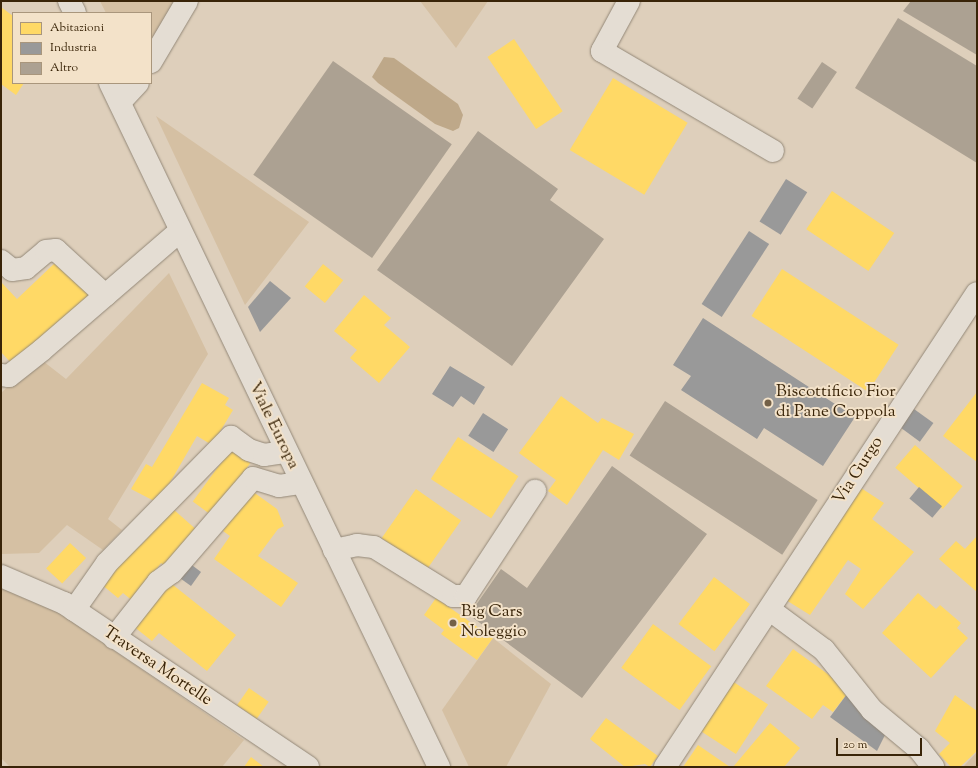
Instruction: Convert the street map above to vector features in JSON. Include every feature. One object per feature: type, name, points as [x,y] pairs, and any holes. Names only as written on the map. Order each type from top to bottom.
[{"type":"street","points":[[69,1],[74,12]]},
{"type":"street","points":[[152,60],[188,1]]},
{"type":"street","points":[[629,1],[602,51],[773,151]]},
{"type":"street","name":"Viale Europa","points":[[111,84],[286,452],[439,767]]},
{"type":"street","points":[[120,102],[137,84]]},
{"type":"street","points":[[1,375],[9,376],[180,231]]},
{"type":"street","points":[[1,261],[12,270],[26,268],[46,251],[56,250],[105,295]]},
{"type":"street","name":"Via Gurgo","points":[[665,767],[770,610],[977,293]]},
{"type":"street","points":[[74,610],[106,563],[231,437],[249,450],[264,455],[286,452]]},
{"type":"street","points":[[114,638],[158,582],[172,572],[253,478],[279,486],[301,483]]},
{"type":"street","points":[[334,550],[357,545],[374,547],[453,596],[466,596],[534,491]]},
{"type":"street","name":"Traversa Mortelle","points":[[1,576],[74,610],[308,767]]},
{"type":"street","points":[[770,610],[824,650],[872,710],[919,749],[933,767]]},
{"type":"shaded area","points":[[100,1],[181,1],[152,48],[152,12],[106,12]]},
{"type":"shaded area","points":[[420,1],[488,1],[456,48]]},
{"type":"shaded area","points":[[384,57],[394,58],[458,104],[463,115],[459,128],[453,131],[435,124],[378,83],[372,77]]},
{"type":"shaded area","points":[[156,116],[309,222],[245,305]]},
{"type":"shaded area","points":[[169,273],[208,354],[108,519],[122,530],[103,550],[67,525],[39,553],[1,554],[1,393],[39,358],[66,379]]},
{"type":"shaded area","points":[[1,585],[51,607],[244,740],[222,767],[10,767],[1,758]]},
{"type":"shaded area","points":[[493,638],[551,684],[506,767],[469,767],[442,710]]},
{"type":"shaded area","points":[[977,752],[977,767],[963,767]]},
{"type":"building: Abitazioni","points":[[1,7],[12,15],[12,84],[23,84],[16,95],[1,84]]},
{"type":"building: Abitazioni","points":[[514,39],[563,111],[536,129],[487,57]]},
{"type":"building: Abitazioni","points":[[613,78],[688,123],[644,195],[570,150]]},
{"type":"building: Abitazioni","points":[[832,191],[894,233],[868,271],[806,229]]},
{"type":"building: Abitazioni","points":[[57,261],[89,295],[14,366],[1,352],[1,282],[17,299]]},
{"type":"building: Abitazioni","points":[[323,264],[343,280],[325,303],[305,287]]},
{"type":"building: Abitazioni","points":[[782,269],[899,345],[868,392],[752,316]]},
{"type":"building: Abitazioni","points":[[364,295],[391,318],[384,325],[410,347],[379,383],[350,358],[357,350],[334,331]]},
{"type":"building: Abitazioni","points":[[202,383],[229,398],[225,405],[233,410],[212,445],[197,436],[158,503],[131,489],[146,464],[152,467]]},
{"type":"building: Abitazioni","points":[[977,392],[977,462],[943,436]]},
{"type":"building: Abitazioni","points":[[561,396],[598,423],[602,418],[634,434],[619,460],[603,450],[567,505],[548,491],[556,480],[519,453]]},
{"type":"building: Abitazioni","points":[[458,437],[518,476],[491,518],[431,479]]},
{"type":"building: Abitazioni","points":[[915,445],[963,486],[943,509],[895,468]]},
{"type":"building: Abitazioni","points":[[231,449],[250,463],[212,516],[193,502]]},
{"type":"building: Abitazioni","points":[[861,488],[884,503],[872,519],[914,552],[863,609],[845,594],[861,569],[848,560],[810,615],[786,600]]},
{"type":"building: Abitazioni","points":[[416,489],[461,521],[427,570],[382,538]]},
{"type":"building: Abitazioni","points":[[252,491],[277,509],[284,526],[278,529],[258,556],[298,583],[281,607],[214,559],[230,536],[223,531]]},
{"type":"building: Abitazioni","points":[[173,509],[199,532],[167,568],[161,563],[134,602],[123,593],[118,598],[101,584],[136,542],[141,545]]},
{"type":"building: Abitazioni","points":[[977,536],[977,592],[939,559],[956,541],[965,549]]},
{"type":"building: Abitazioni","points":[[70,543],[86,558],[62,584],[46,569]]},
{"type":"building: Abitazioni","points":[[714,577],[750,604],[714,651],[678,624]]},
{"type":"building: Abitazioni","points":[[168,581],[236,635],[207,671],[159,633],[152,641],[133,626]]},
{"type":"building: Abitazioni","points":[[918,593],[936,609],[940,605],[961,623],[957,628],[968,638],[931,678],[882,633]]},
{"type":"building: Abitazioni","name":"Big Cars Noleggio","points":[[436,598],[493,638],[477,660],[441,634],[444,630],[424,615]]},
{"type":"building: Abitazioni","points":[[653,624],[711,666],[680,710],[621,668]]},
{"type":"building: Abitazioni","points":[[793,649],[850,690],[833,712],[823,705],[812,719],[766,686]]},
{"type":"building: Abitazioni","points":[[732,681],[768,704],[736,754],[700,730]]},
{"type":"building: Abitazioni","points":[[249,688],[269,702],[257,719],[237,705]]},
{"type":"building: Abitazioni","points":[[955,695],[977,711],[977,751],[960,767],[951,767],[939,754],[950,743],[935,731]]},
{"type":"building: Abitazioni","points":[[606,718],[658,756],[650,767],[645,764],[625,767],[590,739]]},
{"type":"building: Abitazioni","points":[[770,723],[800,748],[784,767],[733,767]]},
{"type":"building: Abitazioni","points":[[698,745],[730,767],[683,767]]},
{"type":"building: Abitazioni","points":[[251,757],[264,767],[244,767]]},
{"type":"building: Industria","points":[[786,179],[807,192],[781,235],[760,221]]},
{"type":"building: Industria","points":[[749,231],[769,244],[722,317],[702,304]]},
{"type":"building: Industria","points":[[270,281],[291,298],[260,332],[248,307]]},
{"type":"building: Industria","name":"Biscottificio Fior di Pane Coppola","points":[[703,318],[855,417],[823,466],[764,428],[757,439],[681,390],[691,376],[673,365]]},
{"type":"building: Industria","points":[[450,366],[485,387],[474,405],[461,396],[453,407],[432,394]]},
{"type":"building: Industria","points":[[914,409],[933,423],[920,442],[900,428]]},
{"type":"building: Industria","points":[[483,413],[508,429],[493,452],[468,436]]},
{"type":"building: Industria","points":[[919,487],[942,506],[932,518],[909,498]]},
{"type":"building: Industria","points":[[184,559],[201,572],[191,586],[177,576]]},
{"type":"building: Industria","points":[[850,690],[886,733],[877,751],[830,717]]},
{"type":"building: Altro","points":[[911,1],[977,1],[977,55],[903,11]]},
{"type":"building: Altro","points":[[898,18],[977,66],[977,163],[855,88]]},
{"type":"building: Altro","points":[[333,61],[452,144],[372,258],[253,175]]},
{"type":"building: Altro","points":[[822,62],[837,72],[812,109],[797,98]]},
{"type":"building: Altro","points":[[478,131],[558,189],[550,200],[604,239],[512,366],[377,270]]},
{"type":"building: Altro","points":[[665,401],[818,500],[782,555],[630,456]]},
{"type":"building: Altro","points":[[612,466],[707,534],[582,698],[469,615],[501,569],[527,588]]},
{"type":"place","name":"Biscottificio Fior di Pane Coppola","points":[[768,403]]},
{"type":"place","name":"Big Cars Noleggio","points":[[453,623]]}]
